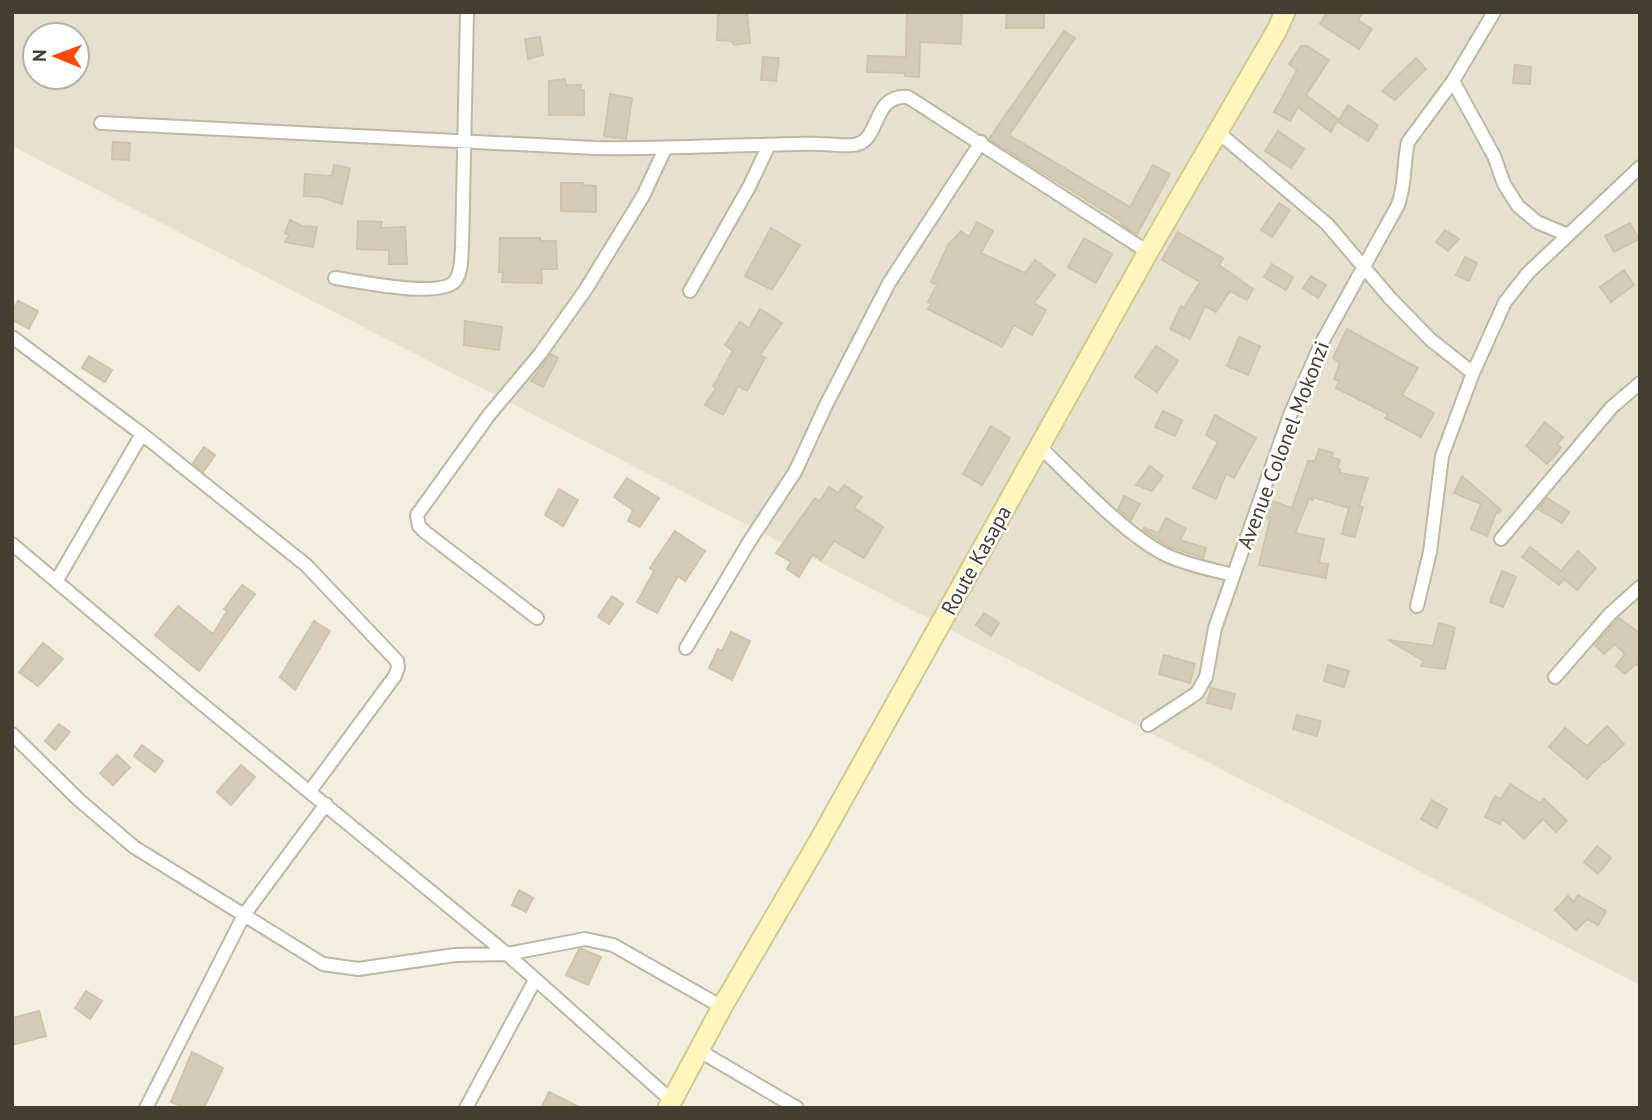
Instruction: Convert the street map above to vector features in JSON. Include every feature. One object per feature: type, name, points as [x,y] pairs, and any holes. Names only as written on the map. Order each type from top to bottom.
[{"type":"main road","name":"Route Kasapa","points":[[670,1104],[722,1007],[818,843],[1148,252],[1278,30],[1285,12]]},
{"type":"street","points":[[335,278],[426,289],[446,287],[455,281],[460,269],[461,248],[467,12]]},
{"type":"street","name":"Avenue Colonel Mokonzi","points":[[1148,725],[1197,693],[1206,677],[1215,628],[1290,415],[1321,344],[1398,205],[1404,189],[1408,142],[1453,81],[1494,12]]},
{"type":"street","points":[[1453,81],[1494,156],[1504,184],[1518,206],[1537,222],[1568,235]]},
{"type":"street","points":[[102,123],[557,147],[665,149],[861,144],[870,134],[887,102],[897,96],[908,97],[926,106],[1148,252]]},
{"type":"street","points":[[1219,133],[1327,223],[1381,288],[1431,340],[1473,373]]},
{"type":"street","points":[[686,648],[749,542],[795,472],[883,292],[981,142]]},
{"type":"street","points":[[690,291],[749,187],[769,145]]},
{"type":"street","points":[[537,618],[425,532],[419,526],[417,515],[489,415],[540,354],[586,289],[643,196],[665,149]]},
{"type":"street","points":[[1417,606],[1430,552],[1442,456],[1473,373],[1505,302],[1528,272],[1640,167]]},
{"type":"street","points":[[12,337],[142,434],[306,565],[397,661],[395,676],[310,791]]},
{"type":"street","points":[[1501,538],[1612,407],[1640,383]]},
{"type":"street","points":[[57,580],[142,434]]},
{"type":"street","points":[[1040,446],[1123,525],[1164,554],[1194,566],[1233,575]]},
{"type":"street","points":[[12,544],[507,954],[670,1104]]},
{"type":"street","points":[[1555,677],[1610,614],[1640,587]]},
{"type":"street","points":[[12,734],[79,800],[134,847],[323,964],[358,969],[455,956],[526,952],[585,939],[613,945],[722,1007]]},
{"type":"street","points":[[146,1108],[244,915],[326,804]]},
{"type":"street","points":[[466,1108],[535,980]]},
{"type":"street","points":[[698,1050],[797,1108]]},
{"type":"shaded area","points":[[12,12],[1640,12],[1640,985],[12,146]]},
{"type":"building","points":[[718,12],[747,12],[750,43],[734,45],[732,41],[717,40]]},
{"type":"building","points":[[907,12],[962,12],[961,44],[920,42],[919,77],[905,76],[905,73],[867,72],[868,56],[906,57]]},
{"type":"building","points":[[1007,12],[1044,12],[1044,28],[1006,28]]},
{"type":"building","points":[[1327,12],[1363,12],[1358,20],[1372,29],[1359,49],[1320,24]]},
{"type":"building","points":[[1064,31],[1075,38],[1009,135],[1130,207],[1153,165],[1170,174],[1137,234],[989,139]]},
{"type":"building","points":[[540,37],[543,55],[528,59],[525,39]]},
{"type":"building","points":[[1301,46],[1307,46],[1329,60],[1306,95],[1338,119],[1331,132],[1298,107],[1290,121],[1274,112],[1297,70],[1289,64]]},
{"type":"building","points":[[763,57],[779,58],[776,81],[761,80]]},
{"type":"building","points":[[1416,58],[1426,69],[1395,100],[1382,91]]},
{"type":"building","points":[[1515,65],[1531,67],[1530,84],[1513,83]]},
{"type":"building","points":[[565,79],[566,85],[581,85],[580,90],[584,90],[584,115],[549,115],[549,81]]},
{"type":"building","points":[[610,94],[632,98],[626,139],[604,136]]},
{"type":"building","points":[[1348,105],[1378,125],[1368,141],[1338,122]]},
{"type":"building","points":[[1278,131],[1304,149],[1291,168],[1265,151]]},
{"type":"building","points":[[113,142],[130,143],[129,160],[112,159]]},
{"type":"building","points":[[334,165],[350,168],[342,204],[320,197],[304,196],[305,174],[332,176]]},
{"type":"building","points":[[561,183],[596,186],[596,212],[561,211]]},
{"type":"building","points":[[1279,203],[1290,210],[1272,237],[1261,230]]},
{"type":"building","points":[[290,220],[302,226],[317,227],[313,247],[285,242],[289,235],[285,233]]},
{"type":"building","points":[[358,221],[382,222],[381,228],[405,227],[407,264],[389,264],[389,250],[357,249]]},
{"type":"building","points":[[977,222],[993,231],[981,253],[1025,273],[1035,260],[1055,275],[1034,303],[1046,310],[1032,335],[1014,325],[1002,347],[928,309],[931,304],[928,302],[937,285],[931,282],[948,245],[961,231],[969,237]]},
{"type":"building","points":[[1630,223],[1639,239],[1614,252],[1605,236]]},
{"type":"building","points":[[771,228],[800,245],[772,290],[745,276]]},
{"type":"building","points":[[1445,230],[1459,239],[1448,251],[1436,242]]},
{"type":"building","points":[[1178,232],[1223,258],[1219,265],[1253,289],[1247,300],[1230,291],[1216,312],[1205,306],[1190,339],[1170,329],[1181,306],[1184,308],[1200,282],[1162,260]]},
{"type":"building","points":[[500,238],[540,238],[540,241],[556,241],[557,269],[541,269],[542,283],[502,282],[503,272],[499,272]]},
{"type":"building","points":[[1084,238],[1112,254],[1096,283],[1068,267]]},
{"type":"building","points":[[1465,257],[1477,263],[1469,281],[1456,275]]},
{"type":"building","points":[[1272,264],[1293,277],[1286,290],[1264,277]]},
{"type":"building","points":[[1624,270],[1634,285],[1611,302],[1600,287]]},
{"type":"building","points":[[1311,276],[1326,285],[1318,298],[1303,288]]},
{"type":"building","points":[[18,301],[38,311],[29,329],[12,320],[12,311]]},
{"type":"building","points":[[760,309],[782,323],[760,355],[765,358],[747,391],[738,386],[723,415],[705,405],[733,351],[725,345],[740,322],[749,328]]},
{"type":"building","points":[[465,321],[502,327],[499,350],[464,345]]},
{"type":"building","points":[[1347,329],[1418,368],[1402,395],[1434,413],[1421,437],[1385,418],[1388,414],[1336,388],[1339,381],[1334,379],[1340,363],[1333,358]]},
{"type":"building","points":[[1239,337],[1260,346],[1248,375],[1227,366]]},
{"type":"building","points":[[1156,346],[1178,361],[1157,392],[1135,377]]},
{"type":"building","points":[[551,354],[558,358],[543,387],[531,381]]},
{"type":"building","points":[[89,356],[112,370],[105,382],[82,368]]},
{"type":"building","points":[[1163,411],[1182,420],[1175,436],[1155,427]]},
{"type":"building","points":[[1215,415],[1256,438],[1234,478],[1226,474],[1216,499],[1193,488],[1218,442],[1206,435]]},
{"type":"building","points":[[1545,422],[1563,437],[1557,444],[1561,448],[1547,464],[1526,446]]},
{"type":"building","points":[[991,426],[1010,438],[982,485],[963,474]]},
{"type":"building","points":[[204,447],[215,455],[203,472],[193,463]]},
{"type":"building","points":[[1319,449],[1333,453],[1331,457],[1340,460],[1337,469],[1340,469],[1340,473],[1368,478],[1359,506],[1363,507],[1355,537],[1342,534],[1349,508],[1313,497],[1313,500],[1309,499],[1295,533],[1324,539],[1319,563],[1328,564],[1326,578],[1259,565],[1270,519],[1264,517],[1269,500],[1292,508],[1308,461],[1315,461]]},
{"type":"building","points":[[1150,466],[1163,476],[1152,491],[1136,485]]},
{"type":"building","points":[[1462,476],[1501,510],[1499,513],[1497,511],[1487,536],[1471,529],[1481,504],[1454,493]]},
{"type":"building","points":[[627,478],[659,498],[640,527],[628,521],[633,510],[614,497]]},
{"type":"building","points":[[844,485],[862,497],[854,508],[883,527],[864,558],[834,541],[821,560],[813,554],[799,577],[787,569],[791,562],[776,553],[815,498],[820,501],[829,487],[838,493]]},
{"type":"building","points":[[559,489],[578,500],[563,526],[545,515]]},
{"type":"building","points":[[1124,496],[1140,504],[1131,520],[1118,509]]},
{"type":"building","points":[[1547,498],[1569,512],[1562,523],[1538,509]]},
{"type":"building","points":[[1166,518],[1186,529],[1180,540],[1206,548],[1203,558],[1170,547],[1143,530],[1144,528],[1159,533]]},
{"type":"building","points":[[675,531],[705,551],[685,581],[678,576],[657,613],[637,602],[654,571],[650,568]]},
{"type":"building","points":[[1530,547],[1561,571],[1578,551],[1596,568],[1577,590],[1564,579],[1559,585],[1522,557]]},
{"type":"building","points":[[1502,571],[1516,577],[1503,607],[1490,602]]},
{"type":"building","points":[[242,585],[255,594],[199,671],[155,635],[178,606],[213,634],[227,611],[224,609]]},
{"type":"building","points":[[612,596],[623,604],[609,624],[598,617]]},
{"type":"building","points":[[984,613],[999,623],[991,636],[976,625]]},
{"type":"building","points":[[1619,618],[1640,633],[1640,668],[1636,664],[1625,674],[1616,666],[1625,654],[1615,644],[1604,654],[1595,645]]},
{"type":"building","points":[[314,621],[330,631],[295,690],[280,677]]},
{"type":"building","points":[[1439,623],[1455,628],[1445,669],[1421,666],[1424,661],[1388,640],[1433,646]]},
{"type":"building","points":[[731,632],[750,641],[732,680],[709,668],[718,649],[722,651]]},
{"type":"building","points":[[43,643],[63,659],[38,686],[19,672]]},
{"type":"building","points":[[1164,655],[1195,664],[1190,683],[1159,674]]},
{"type":"building","points":[[1328,665],[1349,671],[1344,687],[1324,681]]},
{"type":"building","points":[[1211,688],[1235,694],[1231,709],[1207,703]]},
{"type":"building","points":[[1297,715],[1321,721],[1317,736],[1293,729]]},
{"type":"building","points":[[59,724],[70,732],[55,750],[45,741]]},
{"type":"building","points":[[1607,726],[1624,744],[1587,779],[1549,747],[1565,728],[1587,746]]},
{"type":"building","points":[[142,745],[163,761],[155,772],[134,756]]},
{"type":"building","points":[[117,755],[130,767],[113,785],[100,773]]},
{"type":"building","points":[[241,765],[255,777],[231,805],[217,792]]},
{"type":"building","points":[[1510,784],[1540,803],[1544,799],[1567,821],[1556,832],[1543,819],[1524,839],[1503,819],[1500,824],[1485,817],[1495,796],[1501,799]]},
{"type":"building","points":[[1432,800],[1447,809],[1437,828],[1421,819]]},
{"type":"building","points":[[1597,846],[1611,858],[1598,874],[1584,862]]},
{"type":"building","points":[[519,890],[533,898],[526,912],[512,905]]},
{"type":"building","points":[[1578,895],[1606,911],[1598,925],[1587,919],[1576,930],[1555,910],[1568,896],[1574,902]]},
{"type":"building","points":[[579,949],[601,957],[588,985],[566,975]]},
{"type":"building","points":[[86,991],[102,1001],[90,1019],[75,1008]]},
{"type":"building","points":[[39,1011],[46,1036],[12,1045],[12,1018]]},
{"type":"building","points":[[192,1052],[223,1068],[204,1108],[186,1108],[171,1102]]},
{"type":"building","points":[[549,1092],[581,1108],[541,1108]]}]
